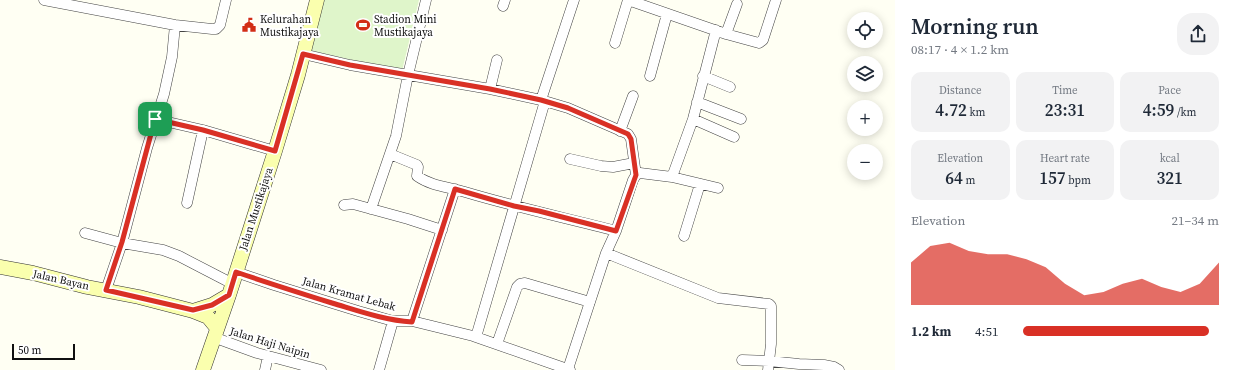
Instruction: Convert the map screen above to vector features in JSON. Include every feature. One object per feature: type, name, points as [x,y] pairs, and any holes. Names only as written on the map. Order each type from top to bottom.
[{"type":"main road","name":"Jalan Mustikajaya","points":[[203,370],[233,283],[275,151],[317,0]]},
{"type":"main road","name":"Jalan Bayan","points":[[0,267],[193,310],[208,317],[215,332]]},
{"type":"main road","name":"Jalan Bayan","points":[[193,310],[212,305],[233,283]]},
{"type":"street","points":[[44,0],[176,25],[216,28],[220,25],[226,0]]},
{"type":"street","points":[[371,209],[396,136],[408,75],[426,0]]},
{"type":"street","points":[[476,337],[543,100],[574,0]]},
{"type":"street","points":[[615,43],[628,0],[755,43],[763,40],[776,0]]},
{"type":"street","points":[[726,34],[737,4]]},
{"type":"street","points":[[650,76],[667,14]]},
{"type":"street","points":[[106,290],[122,242],[155,119],[164,94],[176,25]]},
{"type":"street","points":[[672,177],[693,119],[696,102],[716,30]]},
{"type":"street","points":[[303,54],[350,65],[490,89],[543,100],[568,108],[630,136],[636,175],[616,231],[606,253],[569,370]]},
{"type":"street","points":[[490,89],[497,60]]},
{"type":"street","points":[[703,76],[730,87]]},
{"type":"street","points":[[620,131],[633,96]]},
{"type":"street","points":[[696,102],[741,119]]},
{"type":"street","points":[[155,119],[203,130],[275,151]]},
{"type":"street","points":[[693,119],[734,137]]},
{"type":"street","points":[[187,203],[203,130]]},
{"type":"street","points":[[390,154],[417,164],[418,177],[431,183],[514,206],[616,231]]},
{"type":"street","points":[[570,159],[601,166],[613,167],[634,163]]},
{"type":"street","points":[[636,175],[644,173],[672,177],[718,188]]},
{"type":"street","points":[[684,236],[700,184]]},
{"type":"street","points":[[412,322],[455,189]]},
{"type":"street","points":[[344,205],[353,204],[442,230]]},
{"type":"street","name":"Jalan Kramat Lebak","points":[[85,233],[163,250],[180,256],[233,283],[274,285],[358,311],[393,320],[412,322],[476,337],[569,370]]},
{"type":"street","points":[[606,253],[718,298],[769,304],[771,306],[768,365]]},
{"type":"street","points":[[497,344],[517,287],[520,284],[525,283],[590,302]]},
{"type":"street","points":[[379,370],[393,320]]},
{"type":"street","name":"Jalan Haji Naipin","points":[[215,332],[268,356],[321,370]]},
{"type":"street","points":[[265,370],[268,356]]},
{"type":"street","points":[[538,370],[539,359]]},
{"type":"street","points":[[742,360],[768,365],[824,365],[834,367],[839,370]]},
{"type":"green space","name":"Stadion Mini Mustikajaya","points":[[320,0],[419,0],[402,71],[308,50]]},
{"type":"place","name":"Kelurahan Mustikajaya","points":[[249,25]]},
{"type":"place","name":"Stadion Mini Mustikajaya","points":[[363,25]]},
{"type":"route","points":[[303,54],[350,65],[490,89],[541,100],[568,108],[628,134],[631,139],[636,175],[616,231],[514,206],[455,189],[412,322],[393,320],[358,311],[236,272],[229,295],[212,305],[193,310],[106,290],[122,242],[155,119],[203,130],[275,151],[303,54]]}]
